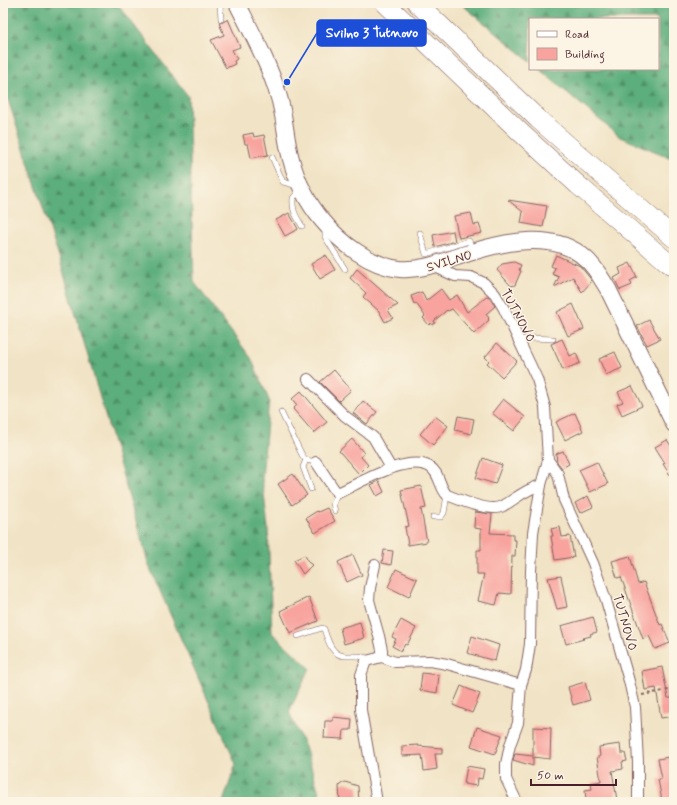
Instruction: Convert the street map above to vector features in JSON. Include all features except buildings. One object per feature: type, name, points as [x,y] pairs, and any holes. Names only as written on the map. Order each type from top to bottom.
[{"type":"highway","points":[[385,3],[562,170],[674,267]]},
{"type":"highway","points":[[417,3],[538,119],[674,238]]},
{"type":"main road","name":"SVILNO","points":[[237,3],[269,70],[278,95],[291,159],[301,188],[310,204],[324,222],[355,250],[372,261],[399,269],[433,266],[472,252],[516,242],[552,242],[574,250],[586,258],[598,272],[608,289],[674,424]]},
{"type":"street","name":"TUTNOVO","points":[[433,266],[455,276],[471,277],[484,283],[495,294],[504,309],[537,379],[545,407],[548,460],[541,485],[534,533],[531,564],[530,644],[526,670],[521,685],[518,723],[510,745],[506,764],[506,779],[516,802]]},
{"type":"street","points":[[308,379],[345,416],[373,437],[391,468]]},
{"type":"street","name":"TUTNOVO","points":[[548,460],[558,474],[564,500],[593,563],[606,600],[629,681],[635,707],[638,762],[638,802]]},
{"type":"street","points":[[311,461],[338,493],[370,476],[391,468],[421,463],[430,467],[436,473],[442,491],[446,495],[488,508],[502,507],[529,489],[541,485]]},
{"type":"street","points":[[375,565],[369,600],[376,621],[382,657]]},
{"type":"street","points":[[377,802],[361,710],[361,675],[366,661],[382,657],[395,662],[430,660],[521,685]]},
{"type":"lane","points":[[220,3],[221,19]]},
{"type":"lane","points":[[272,157],[283,182],[301,188],[292,198],[292,204],[294,212],[302,226]]},
{"type":"lane","points":[[324,222],[325,237],[345,269]]},
{"type":"lane","points":[[420,233],[426,254],[470,241],[472,252]]},
{"type":"lane","points":[[518,340],[531,338],[553,339]]},
{"type":"lane","points":[[281,412],[302,455],[311,461],[303,467],[311,489]]},
{"type":"lane","points":[[335,511],[333,504],[338,493]]},
{"type":"lane","points":[[433,517],[442,517],[446,495]]},
{"type":"lane","points":[[298,636],[322,628],[324,629],[330,647],[337,654],[345,657],[360,655],[370,660]]},
{"type":"path","points":[[639,695],[674,689]]},
{"type":"green space","points":[[3,3],[117,3],[188,96],[194,282],[251,358],[269,400],[262,478],[268,528],[272,633],[310,668],[289,712],[305,747],[322,802],[223,802],[236,764],[149,566],[62,267],[3,84]]},
{"type":"green space","points":[[460,3],[674,3],[674,159],[620,137],[540,70],[659,70],[659,18],[529,18],[529,60]]},
{"type":"place","name":"Svilno 3 Tutnovo","points":[[287,82]]}]
